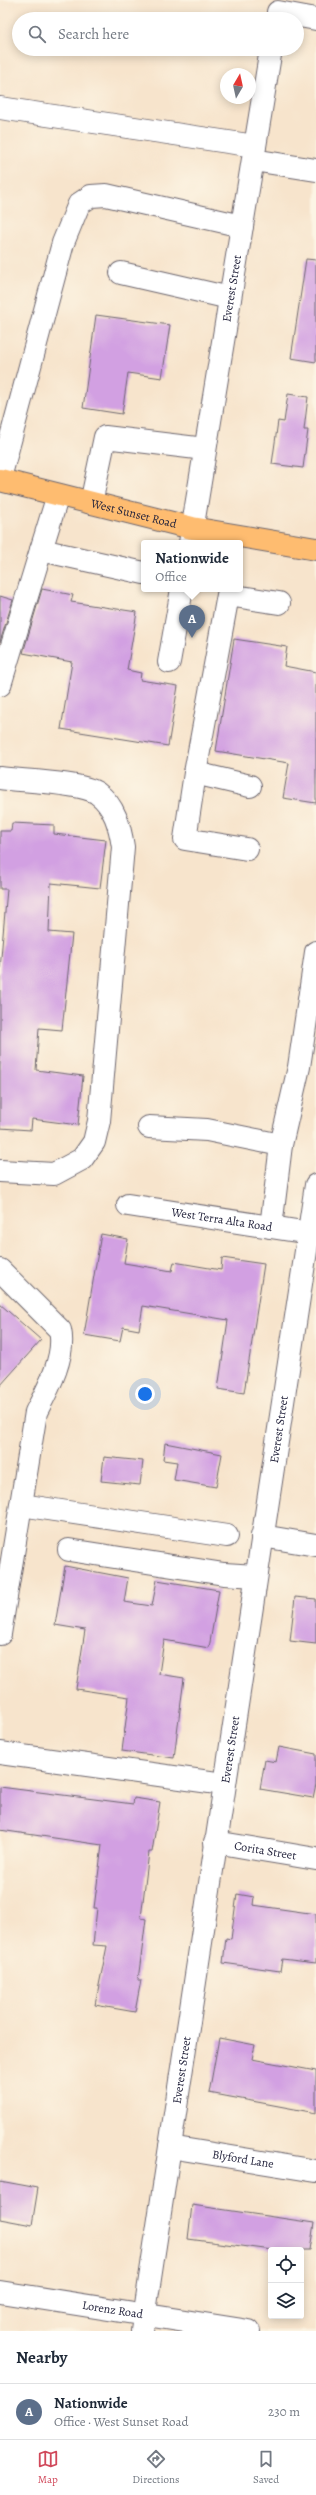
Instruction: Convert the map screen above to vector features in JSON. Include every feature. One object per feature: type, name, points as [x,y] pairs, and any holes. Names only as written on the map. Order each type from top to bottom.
[{"type":"main road","name":"West Sunset Road","points":[[0,479],[91,503],[191,536],[237,539],[316,549]]},
{"type":"street","points":[[304,16],[316,19]]},
{"type":"street","name":"Everest Street","points":[[191,536],[270,56]]},
{"type":"street","points":[[0,108],[254,153],[316,170]]},
{"type":"street","points":[[0,479],[64,243],[79,204],[91,196],[106,195],[242,226]]},
{"type":"street","points":[[121,273],[230,298]]},
{"type":"street","points":[[91,503],[106,437],[206,449]]},
{"type":"street","points":[[0,685],[58,495]]},
{"type":"street","points":[[41,550],[141,572]]},
{"type":"street","points":[[169,662],[181,592]]},
{"type":"street","points":[[247,849],[185,839],[195,773],[228,592],[279,604]]},
{"type":"street","points":[[195,773],[250,786]]},
{"type":"street","points":[[0,778],[74,786],[96,793],[111,808],[120,825],[123,847],[99,1121],[94,1142],[82,1159],[54,1174],[0,1171]]},
{"type":"street","points":[[271,1227],[281,1145],[299,1067],[316,952]]},
{"type":"street","points":[[149,1127],[207,1130],[281,1145]]},
{"type":"street","name":"Everest Street","points":[[143,2323],[262,1536],[312,1234],[316,1185]]},
{"type":"street","name":"West Terra Alta Road","points":[[128,1205],[312,1234]]},
{"type":"street","points":[[0,1270],[60,1330],[63,1342],[48,1388],[36,1412],[0,1634]]},
{"type":"street","points":[[21,1505],[227,1536]]},
{"type":"street","points":[[262,1536],[316,1545]]},
{"type":"street","points":[[69,1550],[224,1574],[256,1576]]},
{"type":"street","points":[[0,1753],[224,1784]]},
{"type":"street","name":"Corita Street","points":[[215,1842],[316,1859]]},
{"type":"street","name":"Blyford Lane","points":[[170,2147],[316,2171]]},
{"type":"street","name":"Lorenz Road","points":[[0,2292],[143,2323],[240,2330]]},
{"type":"building","points":[[306,259],[316,260],[316,362],[291,358]]},
{"type":"building","points":[[96,315],[170,325],[162,378],[128,373],[122,414],[83,408]]},
{"type":"building","points":[[288,394],[308,397],[304,430],[308,430],[303,468],[272,464],[278,421],[284,422]]},
{"type":"building","points":[[42,589],[73,595],[71,602],[137,612],[127,670],[141,673],[140,680],[178,686],[168,746],[61,729],[72,662],[23,653]]},
{"type":"building","points":[[0,596],[13,600],[0,642]]},
{"type":"building","points":[[234,639],[287,647],[284,666],[316,672],[316,803],[283,798],[289,763],[216,751]]},
{"type":"building","points":[[12,823],[54,825],[54,834],[106,840],[100,888],[51,883],[49,932],[72,934],[62,1030],[39,1028],[36,1070],[83,1076],[78,1125],[32,1119],[31,1130],[0,1128],[0,969],[7,889],[0,889],[0,831],[11,831]]},
{"type":"building","points":[[101,1234],[128,1239],[124,1263],[172,1271],[174,1262],[221,1270],[222,1258],[264,1264],[244,1393],[218,1389],[228,1320],[143,1306],[139,1330],[123,1327],[120,1341],[84,1335]]},
{"type":"building","points":[[0,1304],[41,1340],[0,1386]]},
{"type":"building","points":[[165,1443],[222,1454],[216,1487],[174,1480],[177,1462],[163,1460]]},
{"type":"building","points":[[104,1457],[143,1461],[140,1485],[101,1481]]},
{"type":"building","points":[[65,1566],[128,1578],[124,1602],[152,1606],[157,1580],[219,1590],[209,1648],[164,1640],[159,1674],[184,1678],[174,1758],[122,1751],[129,1697],[76,1689],[85,1630],[55,1625]]},
{"type":"building","points":[[295,1597],[316,1599],[316,1644],[290,1641]]},
{"type":"building","points":[[279,1747],[316,1754],[316,1784],[313,1798],[260,1789],[265,1760],[276,1762]]},
{"type":"building","points":[[0,1787],[133,1804],[134,1798],[160,1802],[152,1852],[149,1852],[141,1918],[146,1919],[138,1980],[141,1980],[135,2012],[95,2005],[107,1946],[93,1945],[97,1908],[94,1908],[102,1845],[0,1830]]},
{"type":"building","points":[[237,1894],[254,1897],[253,1905],[316,1914],[316,1963],[282,1959],[280,1971],[223,1963],[226,1938],[231,1939]]},
{"type":"building","points":[[219,2038],[255,2045],[252,2059],[316,2071],[316,2113],[209,2093]]},
{"type":"building","points":[[0,2181],[38,2188],[32,2225],[0,2219]]},
{"type":"building","points":[[192,2205],[314,2223],[310,2250],[304,2250],[304,2247],[268,2247],[268,2249],[188,2239]]},
{"type":"place","name":"Nationwide","points":[[192,638]]}]
